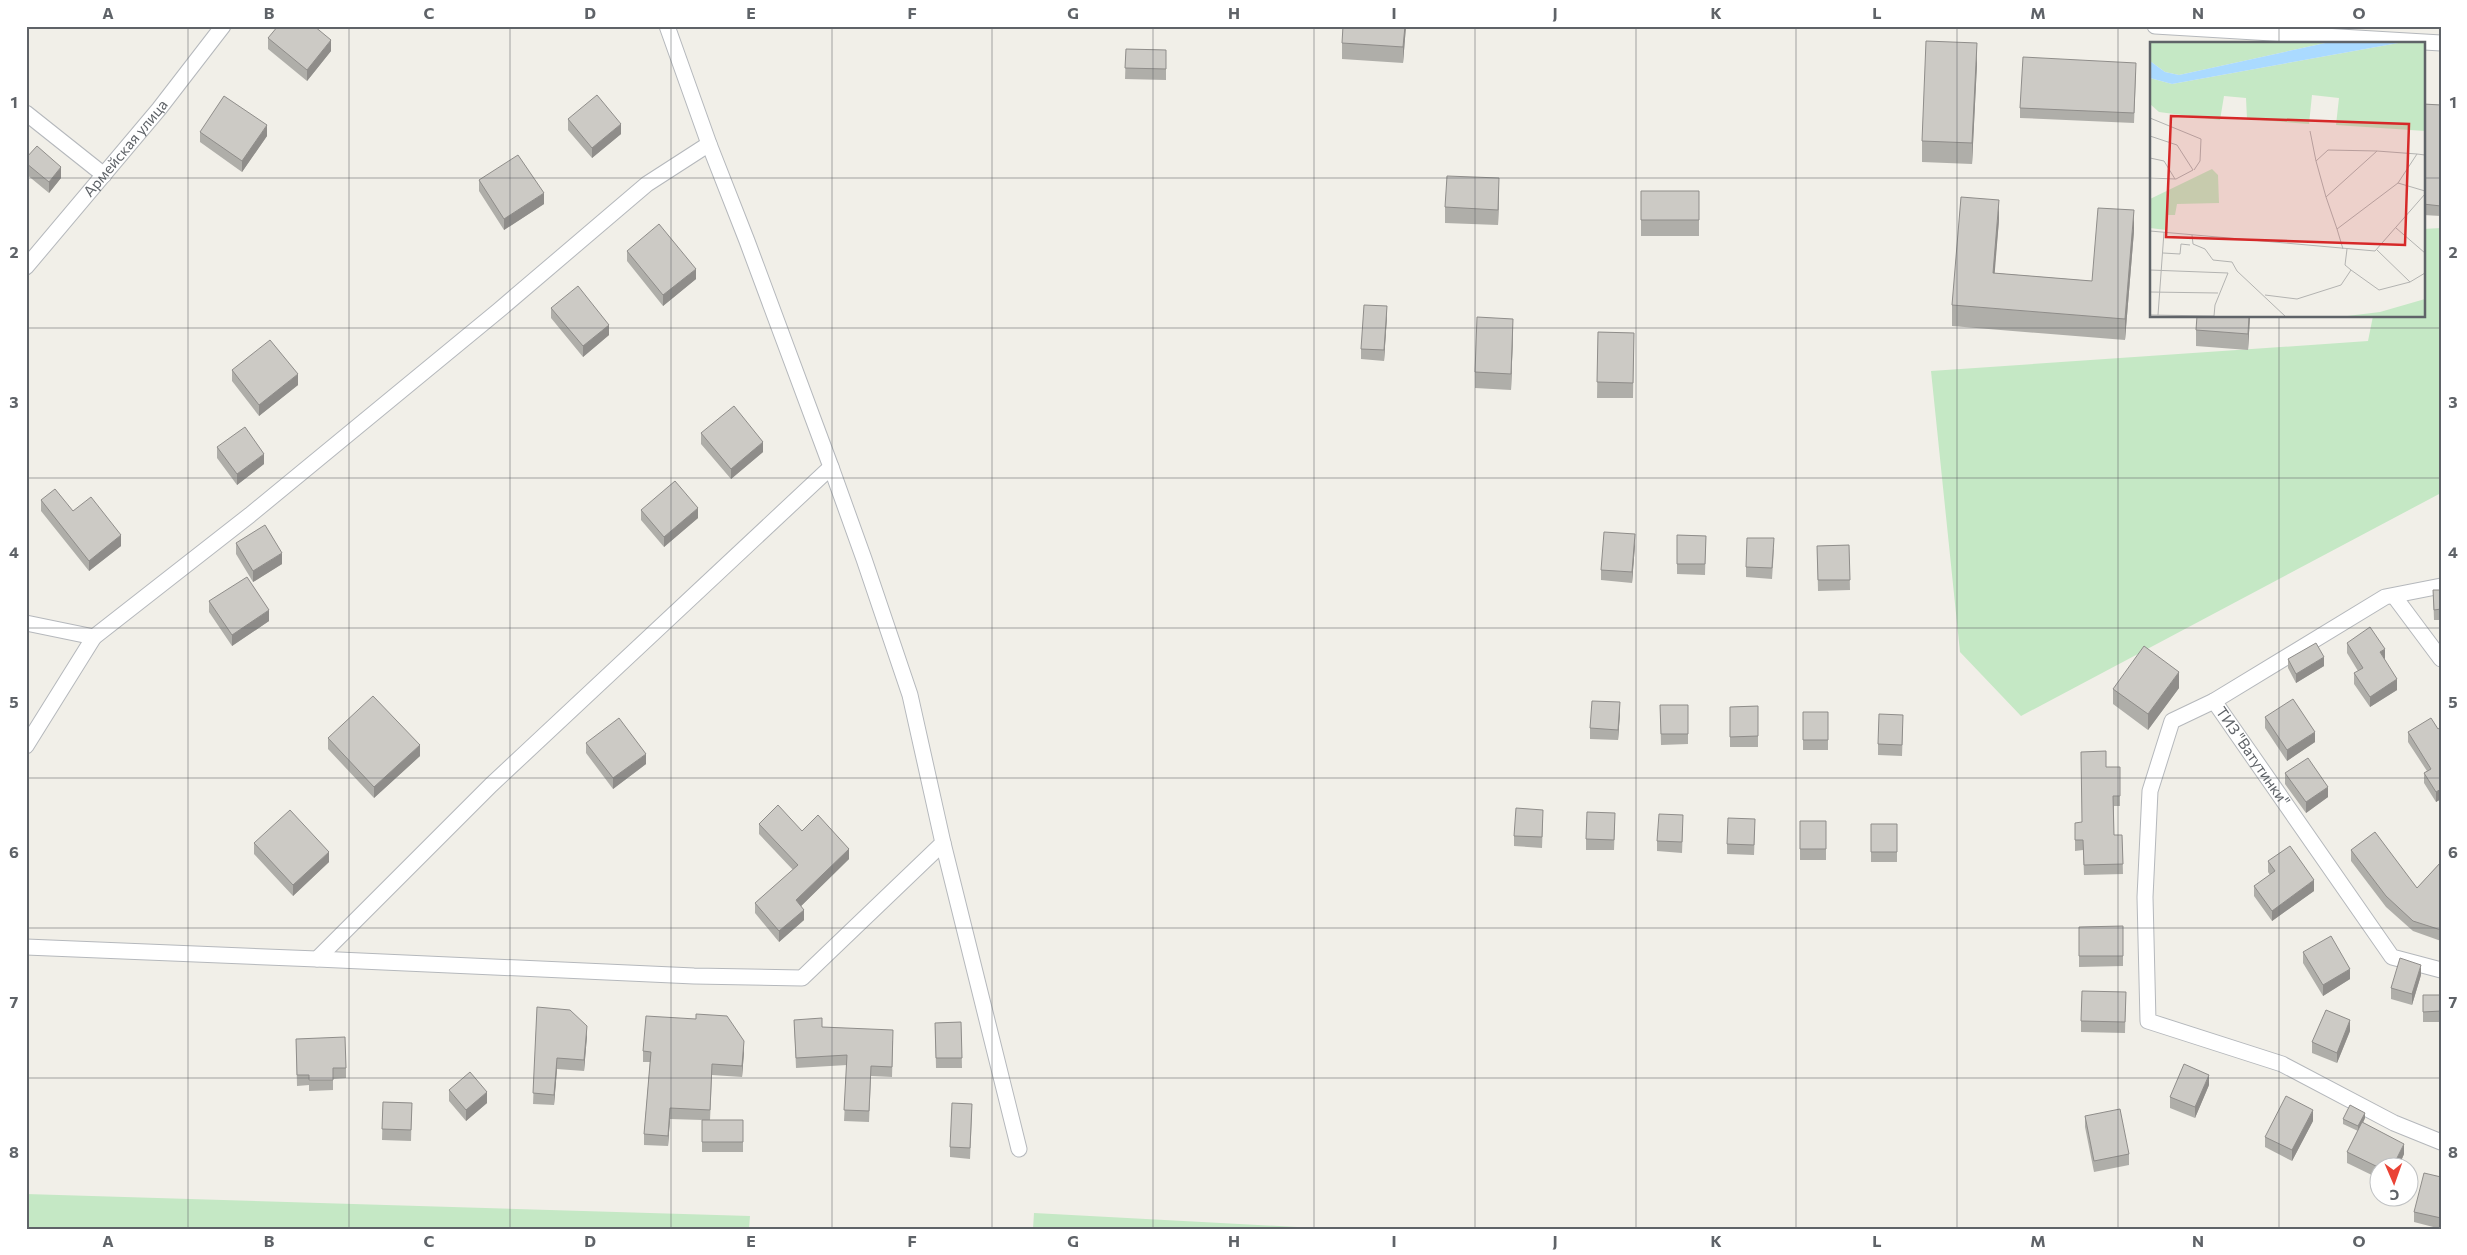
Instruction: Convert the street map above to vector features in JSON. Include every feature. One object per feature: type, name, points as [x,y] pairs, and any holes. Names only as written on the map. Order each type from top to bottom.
[{"type":"street","name":"Армейская улица","points":[[26,268],[104,175],[223,26]]},
{"type":"street","points":[[667,26],[709,144],[831,467],[910,695],[943,843],[1020,1149]]},
{"type":"street","points":[[2155,26],[2441,43]]},
{"type":"street","points":[[26,113],[104,175]]},
{"type":"street","points":[[26,746],[94,637],[250,515],[498,311],[647,184],[709,144]]},
{"type":"street","points":[[318,958],[492,785],[831,467]]},
{"type":"street","name":"ТИЗ \"Ватутинки\"","points":[[2441,586],[2385,598],[2214,701],[2392,957],[2441,970]]},
{"type":"street","points":[[2394,596],[2441,659]]},
{"type":"street","points":[[26,623],[94,637]]},
{"type":"street","points":[[2214,701],[2172,721],[2150,790],[2145,897],[2148,1021],[2282,1064],[2394,1122],[2441,1142]]},
{"type":"street","points":[[26,947],[318,958],[694,976],[802,978],[943,843]]},
{"type":"green space","points":[[2441,228],[2441,493],[2021,716],[1960,652],[1931,371],[2368,341],[2373,318],[2424,318],[2424,229]]},
{"type":"green space","points":[[26,1194],[750,1216],[749,1229],[26,1229]]},
{"type":"green space","points":[[1034,1213],[1334,1229],[1033,1229]]},
{"type":"building","points":[[278,26],[314,26],[331,40],[307,70],[268,38]]},
{"type":"building","points":[[1343,26],[1405,26],[1403,47],[1342,43]]},
{"type":"building","points":[[1926,41],[1977,43],[1972,143],[1922,141]]},
{"type":"building","points":[[1126,49],[1166,50],[1166,69],[1125,68]]},
{"type":"building","points":[[2023,57],[2136,63],[2134,113],[2020,108]]},
{"type":"building","points":[[597,95],[621,124],[592,148],[568,119]]},
{"type":"building","points":[[224,96],[267,125],[242,161],[200,132]]},
{"type":"building","points":[[2424,104],[2441,105],[2441,206],[2424,204]]},
{"type":"building","points":[[37,146],[61,167],[49,182],[26,163],[26,158]]},
{"type":"building","points":[[518,155],[544,193],[504,219],[479,180]]},
{"type":"building","points":[[1447,176],[1499,178],[1498,210],[1445,207]]},
{"type":"building","points":[[1641,191],[1699,191],[1699,220],[1641,220]]},
{"type":"building","points":[[1961,197],[1999,200],[1993,273],[2092,281],[2098,208],[2134,210],[2125,319],[1952,305]]},
{"type":"building","points":[[659,224],[696,269],[663,295],[627,251]]},
{"type":"building","points":[[578,286],[609,325],[583,346],[551,308]]},
{"type":"building","points":[[1364,305],[1387,306],[1384,350],[1361,349]]},
{"type":"building","points":[[1477,317],[1513,319],[1511,374],[1475,372]]},
{"type":"building","points":[[2197,318],[2249,318],[2248,334],[2196,330]]},
{"type":"building","points":[[1598,332],[1634,333],[1633,383],[1597,382]]},
{"type":"building","points":[[270,340],[298,374],[259,405],[232,370]]},
{"type":"building","points":[[734,406],[763,442],[731,469],[701,433]]},
{"type":"building","points":[[245,427],[264,454],[237,474],[217,447]]},
{"type":"building","points":[[675,481],[698,508],[664,537],[641,510]]},
{"type":"building","points":[[55,489],[73,511],[91,497],[121,535],[89,561],[41,500]]},
{"type":"building","points":[[265,525],[282,553],[253,571],[236,543]]},
{"type":"building","points":[[1604,532],[1635,534],[1632,572],[1601,570]]},
{"type":"building","points":[[1677,535],[1706,536],[1705,564],[1677,564]]},
{"type":"building","points":[[1747,538],[1774,538],[1772,568],[1746,567]]},
{"type":"building","points":[[1849,545],[1850,580],[1818,580],[1817,546]]},
{"type":"building","points":[[247,577],[269,610],[232,635],[209,601]]},
{"type":"building","points":[[2433,590],[2441,590],[2441,609],[2434,610]]},
{"type":"building","points":[[2370,627],[2385,649],[2380,652],[2397,679],[2370,697],[2354,673],[2363,668],[2347,643]]},
{"type":"building","points":[[2316,643],[2324,657],[2296,674],[2288,659]]},
{"type":"building","points":[[2144,646],[2179,672],[2148,714],[2113,689]]},
{"type":"building","points":[[373,696],[420,745],[374,787],[328,738]]},
{"type":"building","points":[[2293,699],[2315,732],[2287,750],[2265,717]]},
{"type":"building","points":[[1592,701],[1620,702],[1618,730],[1590,728]]},
{"type":"building","points":[[1660,705],[1688,705],[1688,734],[1661,734]]},
{"type":"building","points":[[1758,706],[1758,736],[1730,737],[1730,707]]},
{"type":"building","points":[[1803,712],[1828,712],[1828,740],[1803,740]]},
{"type":"building","points":[[1879,714],[1903,715],[1902,745],[1878,744]]},
{"type":"building","points":[[619,718],[646,754],[613,778],[586,743]]},
{"type":"building","points":[[2431,718],[2438,729],[2441,727],[2441,789],[2436,792],[2424,773],[2431,769],[2408,732]]},
{"type":"building","points":[[2106,751],[2106,767],[2120,767],[2120,796],[2113,796],[2114,835],[2122,835],[2123,864],[2084,865],[2083,840],[2075,840],[2075,823],[2082,822],[2081,752]]},
{"type":"building","points":[[2308,758],[2328,787],[2306,802],[2285,773]]},
{"type":"building","points":[[778,805],[802,831],[818,815],[849,849],[796,900],[804,910],[779,931],[755,903],[798,865],[759,824]]},
{"type":"building","points":[[1516,808],[1543,810],[1542,837],[1514,836]]},
{"type":"building","points":[[290,810],[329,852],[293,885],[254,843]]},
{"type":"building","points":[[1587,812],[1615,813],[1614,840],[1586,839]]},
{"type":"building","points":[[1659,814],[1683,815],[1682,842],[1657,841]]},
{"type":"building","points":[[1728,818],[1755,819],[1754,845],[1727,844]]},
{"type":"building","points":[[1800,821],[1826,821],[1826,849],[1800,849]]},
{"type":"building","points":[[1871,824],[1897,824],[1897,852],[1871,852]]},
{"type":"building","points":[[2375,832],[2417,888],[2441,862],[2441,930],[2413,921],[2386,896],[2351,850]]},
{"type":"building","points":[[2290,846],[2314,880],[2272,911],[2254,886],[2275,871],[2268,861]]},
{"type":"building","points":[[2123,926],[2123,956],[2079,956],[2079,927]]},
{"type":"building","points":[[2331,936],[2350,969],[2323,985],[2303,952]]},
{"type":"building","points":[[2400,958],[2421,965],[2412,994],[2391,988]]},
{"type":"building","points":[[2082,991],[2126,992],[2125,1022],[2081,1021]]},
{"type":"building","points":[[2423,995],[2441,995],[2441,1011],[2423,1012]]},
{"type":"building","points":[[537,1007],[570,1010],[587,1026],[584,1060],[557,1058],[554,1095],[533,1093]]},
{"type":"building","points":[[2326,1010],[2350,1020],[2337,1053],[2312,1042]]},
{"type":"building","points":[[696,1014],[727,1016],[744,1041],[742,1066],[712,1064],[710,1110],[670,1108],[668,1136],[644,1134],[651,1052],[643,1051],[646,1016],[696,1019]]},
{"type":"building","points":[[822,1018],[822,1027],[893,1030],[892,1067],[871,1066],[869,1111],[844,1110],[847,1055],[796,1058],[794,1020]]},
{"type":"building","points":[[961,1022],[962,1058],[936,1058],[935,1023]]},
{"type":"building","points":[[345,1037],[346,1068],[333,1068],[333,1080],[309,1080],[309,1075],[297,1075],[296,1039]]},
{"type":"building","points":[[2184,1064],[2209,1075],[2195,1107],[2170,1097]]},
{"type":"building","points":[[470,1072],[487,1092],[466,1110],[449,1090]]},
{"type":"building","points":[[2286,1096],[2313,1110],[2292,1150],[2265,1137]]},
{"type":"building","points":[[383,1102],[412,1103],[411,1130],[382,1129]]},
{"type":"building","points":[[952,1103],[972,1104],[970,1148],[950,1147]]},
{"type":"building","points":[[2350,1105],[2365,1113],[2358,1126],[2343,1119]]},
{"type":"building","points":[[2120,1109],[2129,1154],[2094,1161],[2085,1116]]},
{"type":"building","points":[[702,1120],[743,1120],[743,1142],[702,1142]]},
{"type":"building","points":[[2362,1122],[2404,1144],[2397,1158],[2370,1158],[2370,1163],[2347,1152]]},
{"type":"building","points":[[2424,1173],[2441,1177],[2441,1218],[2414,1212],[2415,1208],[2420,1208],[2420,1189]]}]
